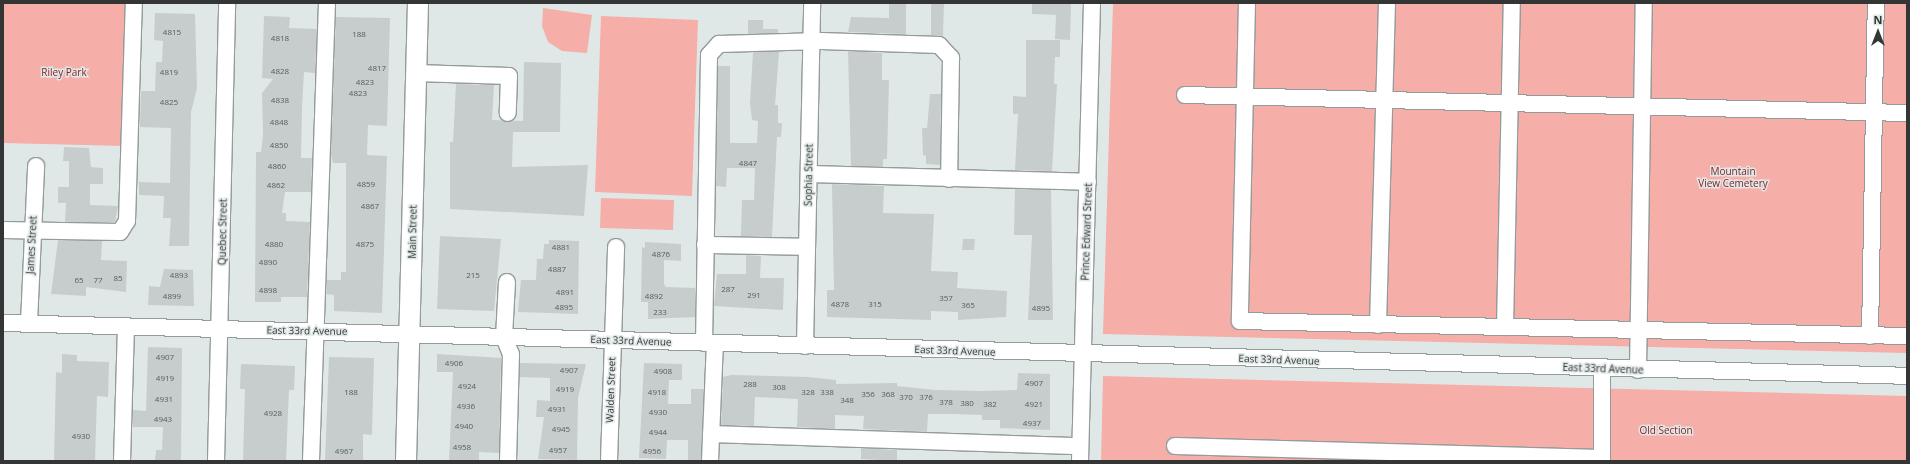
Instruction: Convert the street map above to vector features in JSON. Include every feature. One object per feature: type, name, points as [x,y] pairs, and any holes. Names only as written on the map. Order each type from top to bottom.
[{"type":"main road","name":"Main Street","points":[[406,461],[411,334],[418,3]]},
{"type":"street","points":[[3,230],[33,232],[120,232],[128,221],[134,3]]},
{"type":"street","name":"Quebec Street","points":[[216,461],[221,329],[226,3]]},
{"type":"street","points":[[311,461],[327,3]]},
{"type":"street","name":"Sophia Street","points":[[805,346],[812,3]]},
{"type":"street","name":"Prince Edward Street","points":[[1080,453],[1092,3]]},
{"type":"street","points":[[1247,3],[1240,321],[1907,336]]},
{"type":"street","points":[[1378,324],[1387,3]]},
{"type":"street","points":[[1505,328],[1512,3]]},
{"type":"street","points":[[1638,370],[1644,3]]},
{"type":"street","points":[[1870,336],[1876,3]]},
{"type":"street","points":[[710,461],[710,343],[705,245],[709,54],[720,44],[812,43],[939,45],[951,58],[949,179]]},
{"type":"street","points":[[416,73],[509,76],[508,113]]},
{"type":"street","points":[[1185,95],[1642,108],[1907,113]]},
{"type":"street","name":"James Street","points":[[29,323],[36,166]]},
{"type":"street","points":[[809,174],[1088,182]]},
{"type":"street","points":[[705,245],[807,247]]},
{"type":"street","name":"Walden Street","points":[[609,461],[616,247]]},
{"type":"street","points":[[507,282],[504,337],[511,354],[508,461]]},
{"type":"street","name":"East 33rd Avenue","points":[[3,323],[1602,370],[1907,376]]},
{"type":"street","points":[[122,461],[126,326]]},
{"type":"street","points":[[1175,446],[1423,457],[1602,460],[1602,370]]},
{"type":"street","points":[[711,434],[1080,453]]},
{"type":"green space","name":"Riley Park","points":[[3,3],[127,3],[123,146],[3,143]]},
{"type":"green space","name":"Mountain View Cemetery","points":[[1113,3],[1907,3],[1907,353],[1103,334]]},
{"type":"green space","points":[[543,8],[592,15],[587,53],[562,51],[548,42],[542,26]]},
{"type":"green space","points":[[601,16],[698,20],[692,196],[595,192]]},
{"type":"green space","points":[[601,198],[674,200],[673,230],[600,228]]},
{"type":"green space","name":"Old Section","points":[[1103,376],[1907,396],[1907,461],[1101,461]]},
{"type":"building","points":[[889,3],[906,3],[906,34],[848,32],[851,17],[889,18]]},
{"type":"building","points":[[931,3],[944,3],[943,36],[931,35]]},
{"type":"building","points":[[1032,3],[1071,3],[1070,40],[1055,39],[1056,15],[1032,14]]},
{"type":"building","points":[[155,13],[195,14],[197,88],[191,112],[189,246],[169,246],[171,218],[163,218],[164,196],[139,195],[139,182],[170,183],[171,128],[140,127],[141,91],[155,91],[156,62],[162,62],[163,41],[154,40]]},
{"type":"building","points":[[264,16],[290,17],[289,28],[317,29],[315,73],[304,72],[302,108],[301,158],[312,158],[311,192],[285,192],[282,213],[286,213],[286,221],[310,222],[307,297],[281,297],[281,302],[255,302],[256,152],[261,152],[263,136],[262,93],[273,79],[262,78]]},
{"type":"building","points":[[336,17],[390,18],[387,126],[368,125],[367,155],[387,156],[382,313],[334,311],[334,295],[326,294],[327,280],[341,280],[341,272],[346,272],[346,163],[333,163],[331,154]]},
{"type":"building","points":[[748,20],[763,20],[763,29],[778,29],[778,33],[748,34]]},
{"type":"building","points":[[1026,40],[1060,40],[1060,57],[1055,57],[1054,84],[1057,84],[1052,171],[1015,170],[1018,114],[1013,114],[1013,96],[1026,97]]},
{"type":"building","points":[[848,51],[882,53],[882,80],[889,80],[887,159],[883,159],[883,167],[851,166]]},
{"type":"building","points":[[753,52],[779,52],[775,105],[778,105],[778,123],[782,123],[781,137],[777,137],[772,237],[741,236],[742,200],[754,200],[755,168],[727,168],[726,187],[716,186],[718,66],[730,66],[730,143],[757,143],[758,121],[752,120],[750,103]]},
{"type":"building","points":[[524,62],[561,63],[560,132],[513,132],[512,167],[588,165],[584,216],[450,209],[450,142],[453,142],[456,84],[494,85],[492,120],[523,121]]},
{"type":"building","points":[[930,94],[941,94],[940,165],[926,164],[926,156],[923,155],[922,128],[927,128]]},
{"type":"building","points":[[64,147],[89,148],[91,167],[103,168],[103,184],[90,184],[90,205],[118,206],[115,222],[65,222],[66,203],[58,203],[58,187],[69,187],[69,161],[63,161]]},
{"type":"building","points":[[832,184],[884,186],[883,213],[934,214],[931,271],[958,272],[957,288],[1007,291],[1006,317],[958,320],[958,312],[931,311],[931,320],[827,317],[827,290],[834,290]]},
{"type":"building","points":[[1015,189],[1051,190],[1053,320],[1028,320],[1032,235],[1014,235]]},
{"type":"building","points":[[440,236],[501,239],[494,311],[437,309]]},
{"type":"building","points":[[963,239],[975,239],[974,250],[962,250]]},
{"type":"building","points":[[58,240],[102,241],[101,260],[127,261],[126,292],[86,287],[86,296],[51,294]]},
{"type":"building","points":[[549,240],[579,241],[578,314],[518,312],[521,280],[536,280],[537,259],[543,259],[544,244],[549,244]]},
{"type":"building","points":[[645,242],[681,244],[681,261],[664,260],[664,284],[666,287],[695,288],[695,317],[648,319],[648,302],[641,302],[642,247],[645,248]]},
{"type":"building","points":[[746,255],[761,256],[760,278],[784,278],[783,310],[714,306],[717,274],[746,274]]},
{"type":"building","points":[[164,269],[193,270],[194,306],[148,305],[149,286],[160,287]]},
{"type":"building","points":[[148,347],[182,348],[181,461],[155,461],[156,450],[162,450],[163,427],[133,427],[133,410],[146,411]]},
{"type":"building","points":[[62,354],[77,355],[77,361],[109,362],[108,397],[97,396],[95,461],[54,461],[56,372],[62,373]]},
{"type":"building","points":[[437,354],[501,358],[499,453],[479,452],[479,461],[449,461],[453,372],[437,372]]},
{"type":"building","points":[[329,357],[374,358],[372,435],[363,434],[363,461],[325,461]]},
{"type":"building","points":[[520,363],[586,364],[578,398],[577,460],[538,459],[544,417],[536,417],[537,400],[550,401],[550,378],[520,377]]},
{"type":"building","points":[[644,363],[682,364],[682,380],[669,380],[668,404],[691,404],[691,389],[704,389],[701,461],[688,461],[688,440],[667,440],[666,459],[639,458]]},
{"type":"building","points":[[241,364],[295,366],[294,390],[289,390],[286,461],[243,461],[245,389],[240,389]]},
{"type":"building","points":[[1018,373],[1050,374],[1050,430],[1000,428],[1000,420],[982,420],[982,415],[954,414],[928,414],[927,432],[863,429],[864,416],[835,415],[835,429],[797,427],[798,399],[755,397],[754,426],[721,425],[723,377],[731,375],[808,377],[836,380],[836,384],[897,383],[897,386],[935,390],[983,391],[1017,390]]},
{"type":"building","points":[[861,448],[897,450],[897,461],[861,459]]}]
